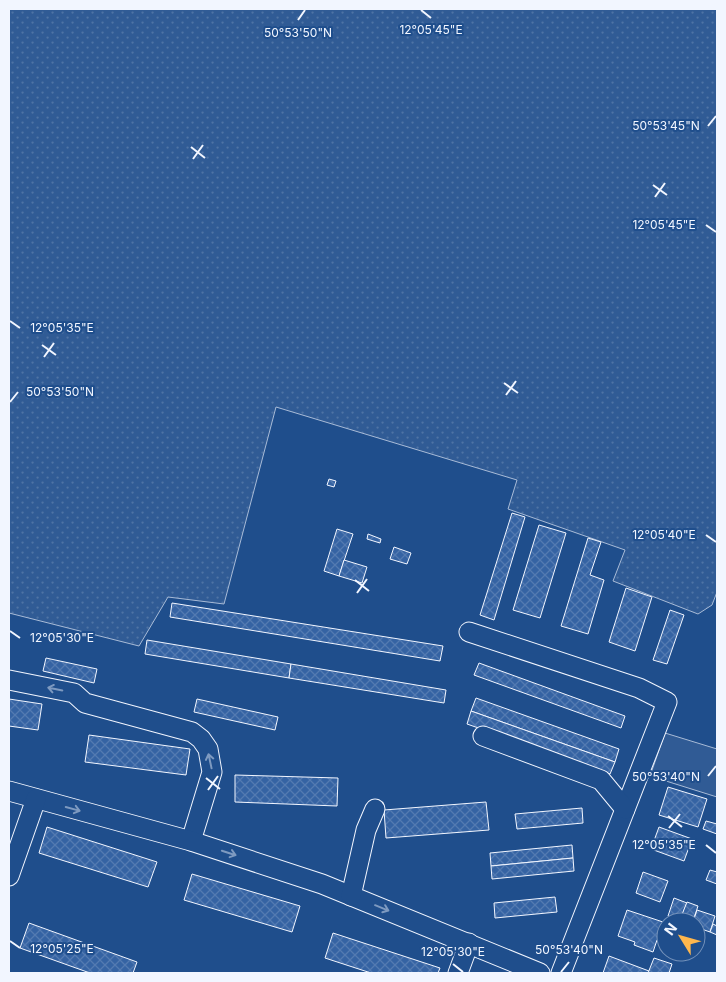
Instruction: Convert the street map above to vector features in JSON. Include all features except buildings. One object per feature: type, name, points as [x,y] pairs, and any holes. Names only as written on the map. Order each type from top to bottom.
[{"type":"street","points":[[469,632],[639,688],[667,702],[561,973]]},
{"type":"street","points":[[9,680],[74,693],[85,703],[192,732],[201,739],[208,750],[212,772],[191,841]]},
{"type":"street","points":[[483,736],[601,780],[625,809]]},
{"type":"street","points":[[9,791],[191,841],[322,884],[540,973]]},
{"type":"street","points":[[9,876],[36,799]]},
{"type":"street","points":[[351,896],[366,830],[375,809]]},
{"type":"street","points":[[458,973],[469,943]]},
{"type":"shaded area","points":[[9,9],[717,9],[717,592],[712,605],[698,614],[613,581],[625,550],[508,509],[517,480],[276,407],[224,604],[168,597],[139,646],[9,613]]},
{"type":"shaded area","points":[[665,733],[717,749],[717,797],[650,776]]}]
